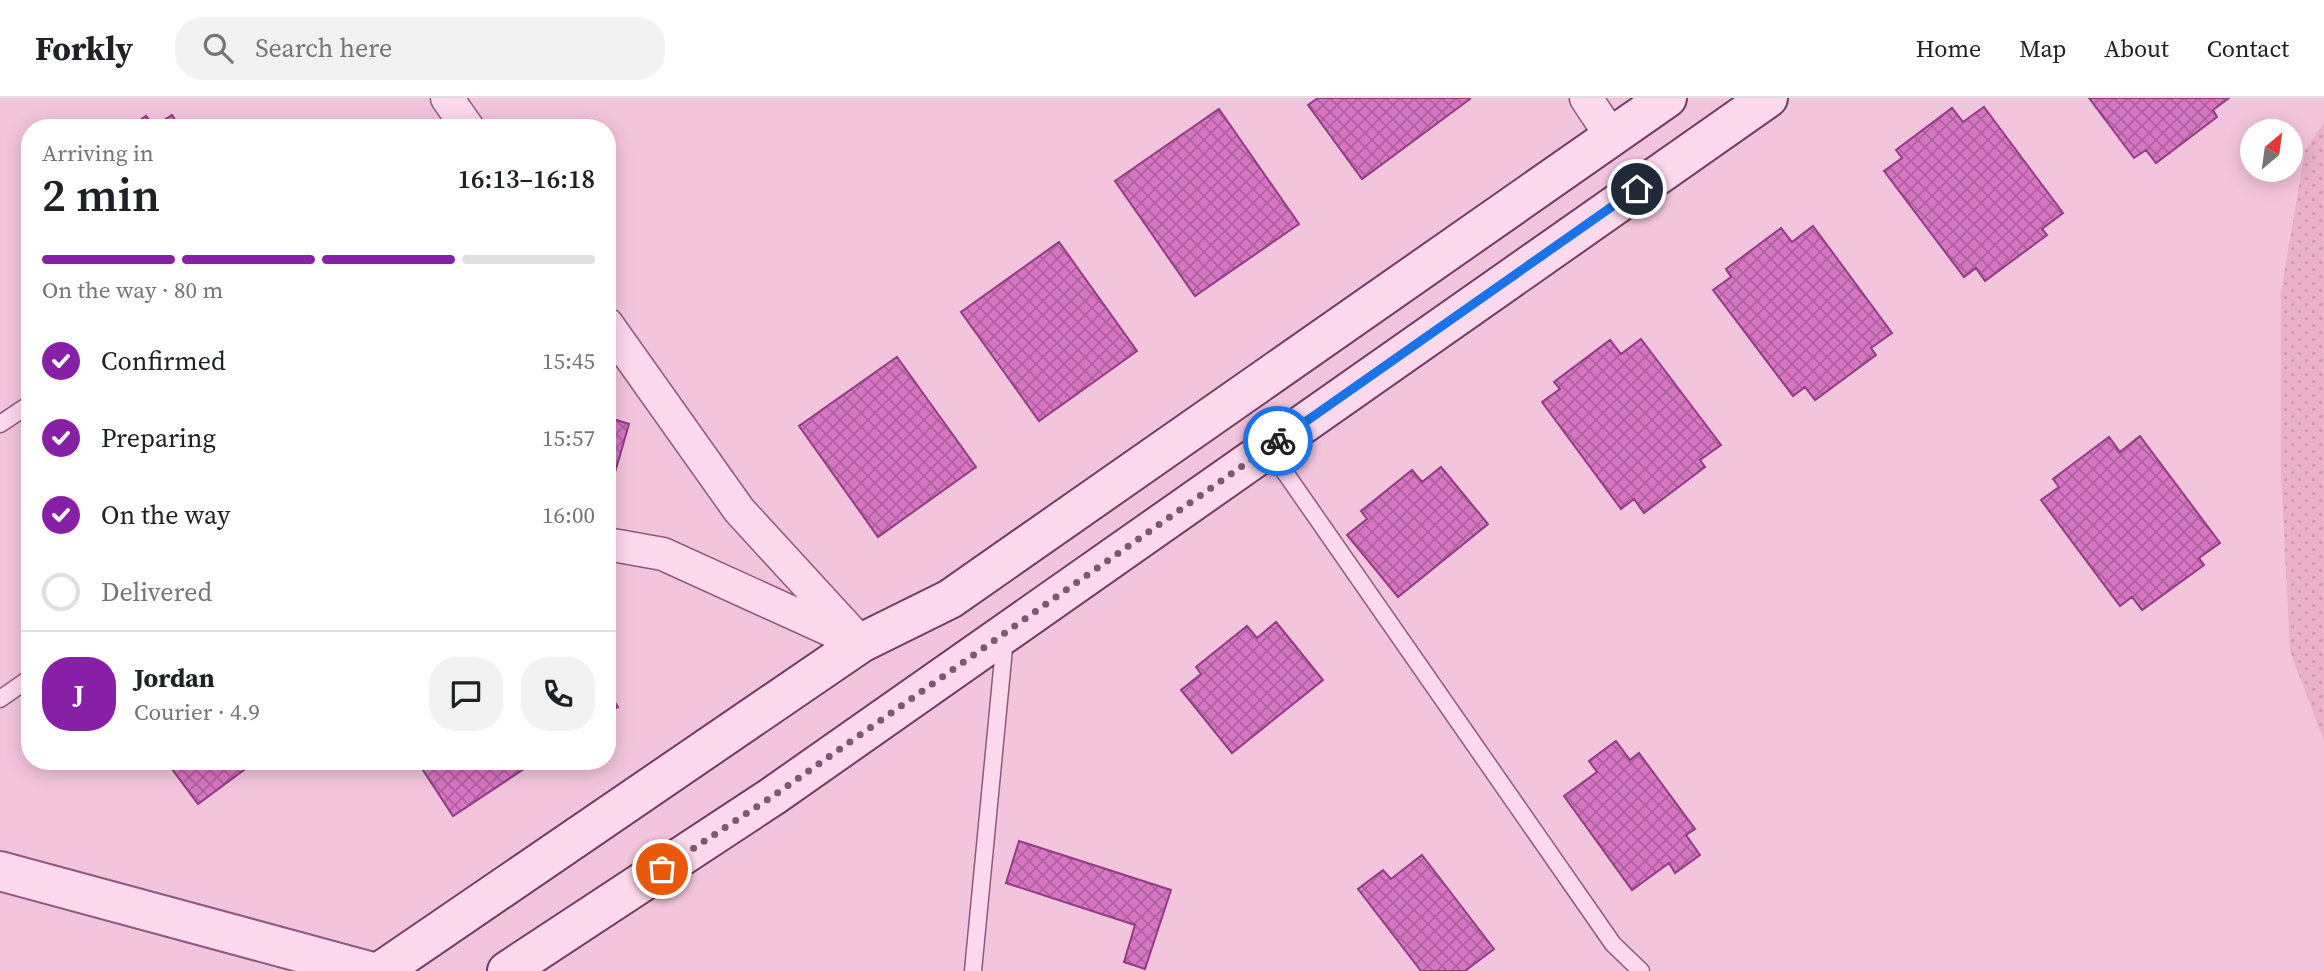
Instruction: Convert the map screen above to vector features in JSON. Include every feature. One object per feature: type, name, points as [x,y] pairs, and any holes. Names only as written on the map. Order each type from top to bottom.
[{"type":"main road","points":[[382,971],[861,643],[950,599],[1667,98]]},
{"type":"main road","points":[[507,971],[773,796],[1768,98]]},
{"type":"main road","points":[[0,871],[369,971]]},
{"type":"street","points":[[447,98],[462,119]]},
{"type":"street","points":[[1586,98],[1612,137]]},
{"type":"street","points":[[616,337],[739,510],[861,643]]},
{"type":"street","points":[[616,546],[663,554],[861,643]]},
{"type":"lane","points":[[0,424],[21,409]]},
{"type":"lane","points":[[1268,448],[1613,943],[1641,971]]},
{"type":"lane","points":[[973,971],[1005,632]]},
{"type":"lane","points":[[0,699],[21,684]]},
{"type":"shaded area","points":[[2324,122],[2324,741],[2290,651],[2281,475],[2281,292],[2300,182],[2303,182],[2305,151]]},
{"type":"building","points":[[1318,98],[1470,99],[1362,179],[1308,105]]},
{"type":"building","points":[[2089,98],[2229,98],[2213,110],[2217,117],[2156,163],[2146,150],[2134,158]]},
{"type":"building","points":[[1984,107],[2063,213],[2042,229],[2047,235],[1985,281],[1976,268],[1964,277],[1884,171],[1902,158],[1896,150],[1952,108],[1963,122]]},
{"type":"building","points":[[1219,109],[1299,224],[1195,296],[1115,181]]},
{"type":"building","points":[[1813,226],[1892,333],[1871,348],[1876,355],[1815,400],[1805,387],[1793,396],[1713,290],[1731,277],[1726,269],[1781,228],[1792,242]]},
{"type":"building","points":[[1059,242],[1137,351],[1039,421],[961,312]]},
{"type":"building","points":[[1641,339],[1721,445],[1700,460],[1705,467],[1644,513],[1634,499],[1621,509],[1542,402],[1560,389],[1554,382],[1610,340],[1621,354]]},
{"type":"building","points":[[897,357],[976,467],[878,537],[799,426]]},
{"type":"building","points":[[616,420],[629,424],[616,469]]},
{"type":"building","points":[[2140,436],[2220,543],[2199,558],[2204,565],[2142,610],[2132,597],[2120,606],[2041,500],[2059,487],[2053,479],[2109,437],[2120,452]]},
{"type":"building","points":[[1441,467],[1488,524],[1398,597],[1347,535],[1367,519],[1361,511],[1412,470],[1422,482]]},
{"type":"building","points":[[1276,622],[1323,680],[1232,753],[1181,690],[1201,674],[1196,667],[1247,626],[1257,638]]},
{"type":"building","points":[[1616,741],[1630,760],[1639,753],[1695,829],[1686,835],[1700,855],[1675,873],[1669,863],[1632,890],[1564,796],[1597,772],[1589,761]]},
{"type":"building","points":[[173,770],[244,770],[198,804]]},
{"type":"building","points":[[423,770],[522,770],[453,816]]},
{"type":"building","points":[[1019,841],[1171,890],[1145,969],[1124,962],[1135,925],[1006,883]]},
{"type":"building","points":[[1422,855],[1494,949],[1465,971],[1421,971],[1358,889],[1383,870],[1391,879]]},
{"type":"way so far","points":[[662,869],[773,796],[1278,441]]},
{"type":"route","points":[[1278,441],[1637,189]]}]
